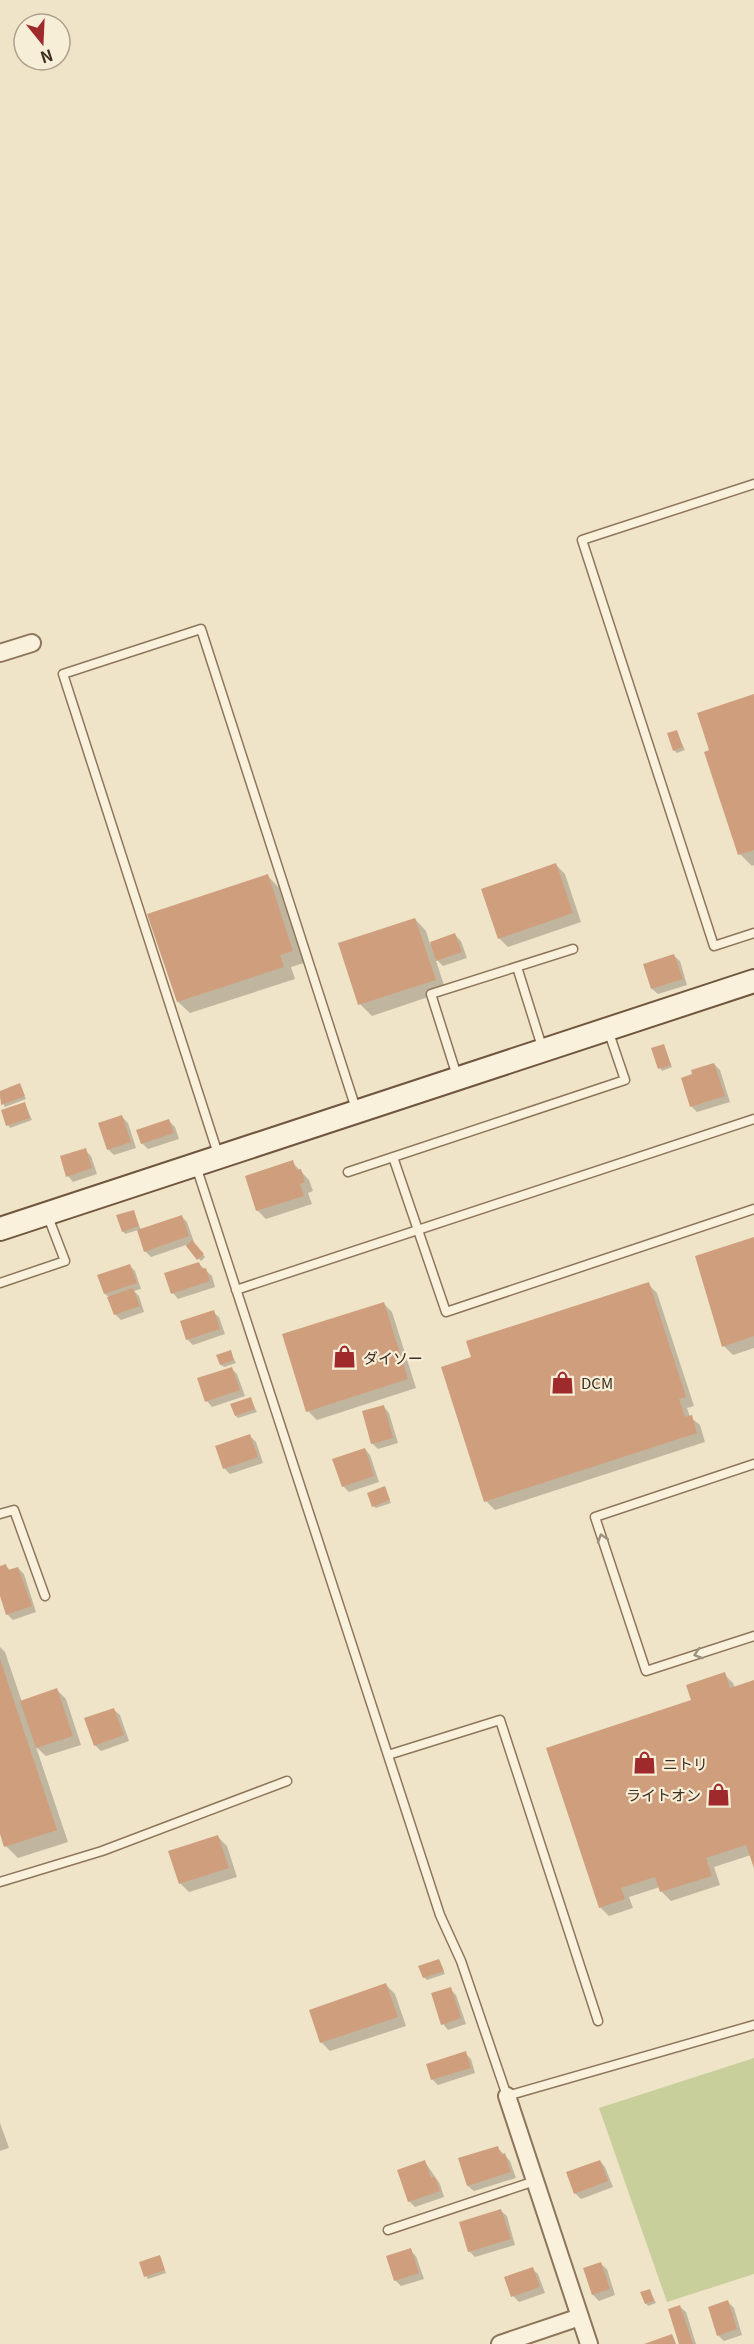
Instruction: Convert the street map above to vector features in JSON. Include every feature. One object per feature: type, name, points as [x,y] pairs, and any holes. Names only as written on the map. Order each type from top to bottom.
[{"type":"street","points":[[0,653],[32,643]]},
{"type":"street","points":[[0,1229],[754,981]]},
{"type":"street","points":[[507,2096],[589,2344]]},
{"type":"street","points":[[500,2344],[580,2317]]},
{"type":"lane","points":[[754,484],[582,540],[714,946],[754,933]]},
{"type":"lane","points":[[220,1158],[63,674],[201,629],[357,1112]]},
{"type":"lane","points":[[459,1079],[431,994],[573,949]]},
{"type":"lane","points":[[517,967],[543,1051]]},
{"type":"lane","points":[[348,1172],[625,1080],[608,1029]]},
{"type":"lane","points":[[236,1290],[754,1119]]},
{"type":"lane","points":[[393,1157],[446,1312],[754,1209]]},
{"type":"lane","points":[[196,1166],[440,1915],[461,1961],[507,2096],[754,2025]]},
{"type":"lane","points":[[0,1283],[65,1261],[47,1214]]},
{"type":"lane","points":[[754,1464],[595,1517],[646,1671],[754,1636]]},
{"type":"lane","points":[[0,1514],[14,1509],[45,1596]]},
{"type":"lane","points":[[388,1755],[500,1720],[598,2021]]},
{"type":"lane","points":[[0,1882],[102,1851],[287,1781]]},
{"type":"lane","points":[[388,2230],[535,2181]]},
{"type":"green space","points":[[754,2058],[754,2274],[667,2302],[599,2108]]},
{"type":"building","points":[[754,694],[754,850],[738,855],[704,752],[709,750],[697,713]]},
{"type":"building","points":[[677,730],[683,747],[673,751],[667,733]]},
{"type":"building","points":[[556,863],[573,913],[498,939],[481,889]]},
{"type":"building","points":[[268,874],[293,951],[280,955],[284,967],[177,1002],[147,914]]},
{"type":"building","points":[[415,918],[436,980],[358,1005],[338,943]]},
{"type":"building","points":[[455,933],[462,952],[436,961],[430,942]]},
{"type":"building","points":[[674,954],[683,979],[651,989],[643,964]]},
{"type":"building","points":[[664,1044],[671,1065],[658,1069],[651,1048]]},
{"type":"building","points":[[714,1063],[725,1096],[690,1107],[681,1078],[692,1074],[691,1070]]},
{"type":"building","points":[[20,1083],[25,1096],[1,1105],[0,1091]]},
{"type":"building","points":[[25,1102],[30,1118],[6,1126],[1,1110]]},
{"type":"building","points":[[122,1115],[131,1142],[107,1150],[98,1123]]},
{"type":"building","points":[[169,1119],[174,1133],[141,1144],[136,1130]]},
{"type":"building","points":[[86,1148],[92,1168],[66,1177],[60,1156]]},
{"type":"building","points":[[293,1160],[296,1170],[301,1169],[305,1182],[300,1184],[304,1196],[256,1211],[245,1176]]},
{"type":"building","points":[[134,1210],[139,1226],[122,1232],[116,1215]]},
{"type":"building","points":[[182,1215],[189,1236],[144,1252],[137,1230]]},
{"type":"building","points":[[754,1237],[754,1336],[722,1347],[695,1256]]},
{"type":"building","points":[[192,1240],[204,1254],[197,1260],[186,1246]]},
{"type":"building","points":[[199,1262],[202,1269],[206,1268],[210,1281],[171,1294],[164,1273]]},
{"type":"building","points":[[130,1264],[137,1283],[104,1294],[97,1275]]},
{"type":"building","name":"DCM","points":[[649,1282],[686,1397],[679,1399],[685,1417],[692,1415],[697,1433],[484,1502],[441,1367],[471,1357],[466,1341]]},
{"type":"building","points":[[133,1288],[140,1306],[114,1315],[107,1297]]},
{"type":"building","name":"ダイソー","points":[[384,1302],[408,1379],[306,1412],[282,1334]]},
{"type":"building","points":[[214,1310],[220,1329],[186,1340],[180,1321]]},
{"type":"building","points":[[231,1350],[234,1360],[220,1365],[216,1355]]},
{"type":"building","points":[[232,1367],[240,1390],[205,1402],[197,1378]]},
{"type":"building","points":[[251,1397],[255,1409],[235,1416],[230,1404]]},
{"type":"building","points":[[384,1405],[393,1438],[371,1444],[362,1411]]},
{"type":"building","points":[[250,1434],[258,1457],[223,1469],[215,1446]]},
{"type":"building","points":[[365,1448],[374,1476],[342,1487],[332,1459]]},
{"type":"building","points":[[385,1486],[390,1500],[372,1507],[367,1493]]},
{"type":"building","points":[[6,1564],[8,1570],[18,1567],[32,1606],[6,1615],[0,1596],[0,1566]]},
{"type":"building","points":[[0,1659],[57,1830],[4,1847],[0,1834]]},
{"type":"building","points":[[725,1672],[730,1688],[754,1680],[754,1868],[746,1845],[706,1858],[712,1876],[660,1892],[655,1877],[621,1888],[625,1899],[599,1908],[546,1748],[691,1700],[686,1685]]},
{"type":"building","points":[[57,1688],[73,1736],[36,1748],[20,1701]]},
{"type":"building","points":[[114,1708],[124,1735],[94,1746],[84,1718]]},
{"type":"building","points":[[218,1835],[229,1868],[179,1884],[168,1851]]},
{"type":"building","points":[[439,1959],[444,1971],[423,1978],[418,1966]]},
{"type":"building","points":[[386,1983],[398,2017],[320,2043],[309,2010]]},
{"type":"building","points":[[451,1987],[461,2018],[441,2025],[431,1993]]},
{"type":"building","points":[[466,2051],[471,2068],[431,2080],[426,2064]]},
{"type":"building","points":[[498,2146],[501,2155],[505,2153],[511,2172],[467,2186],[458,2158]]},
{"type":"building","points":[[425,2160],[431,2178],[435,2177],[440,2191],[408,2202],[397,2170]]},
{"type":"building","points":[[600,2160],[608,2181],[574,2194],[566,2172]]},
{"type":"building","points":[[501,2209],[511,2239],[468,2252],[459,2222]]},
{"type":"building","points":[[411,2248],[419,2273],[394,2281],[386,2256]]},
{"type":"building","points":[[160,2255],[165,2270],[144,2277],[139,2262]]},
{"type":"building","points":[[601,2262],[610,2289],[592,2295],[583,2268]]},
{"type":"building","points":[[533,2267],[540,2287],[511,2297],[504,2277]]},
{"type":"building","points":[[650,2289],[654,2301],[645,2304],[640,2292]]},
{"type":"building","points":[[728,2300],[737,2329],[717,2336],[708,2307]]},
{"type":"building","points":[[680,2305],[693,2344],[679,2344],[668,2309]]},
{"type":"building","points":[[672,2334],[676,2344],[644,2344]]},
{"type":"place","name":"ダイソー","points":[[345,1357]]},
{"type":"place","name":"DCM","points":[[563,1382]]},
{"type":"place","name":"ニトリ","points":[[645,1763]]},
{"type":"place","name":"ライトオン","points":[[719,1794]]}]
